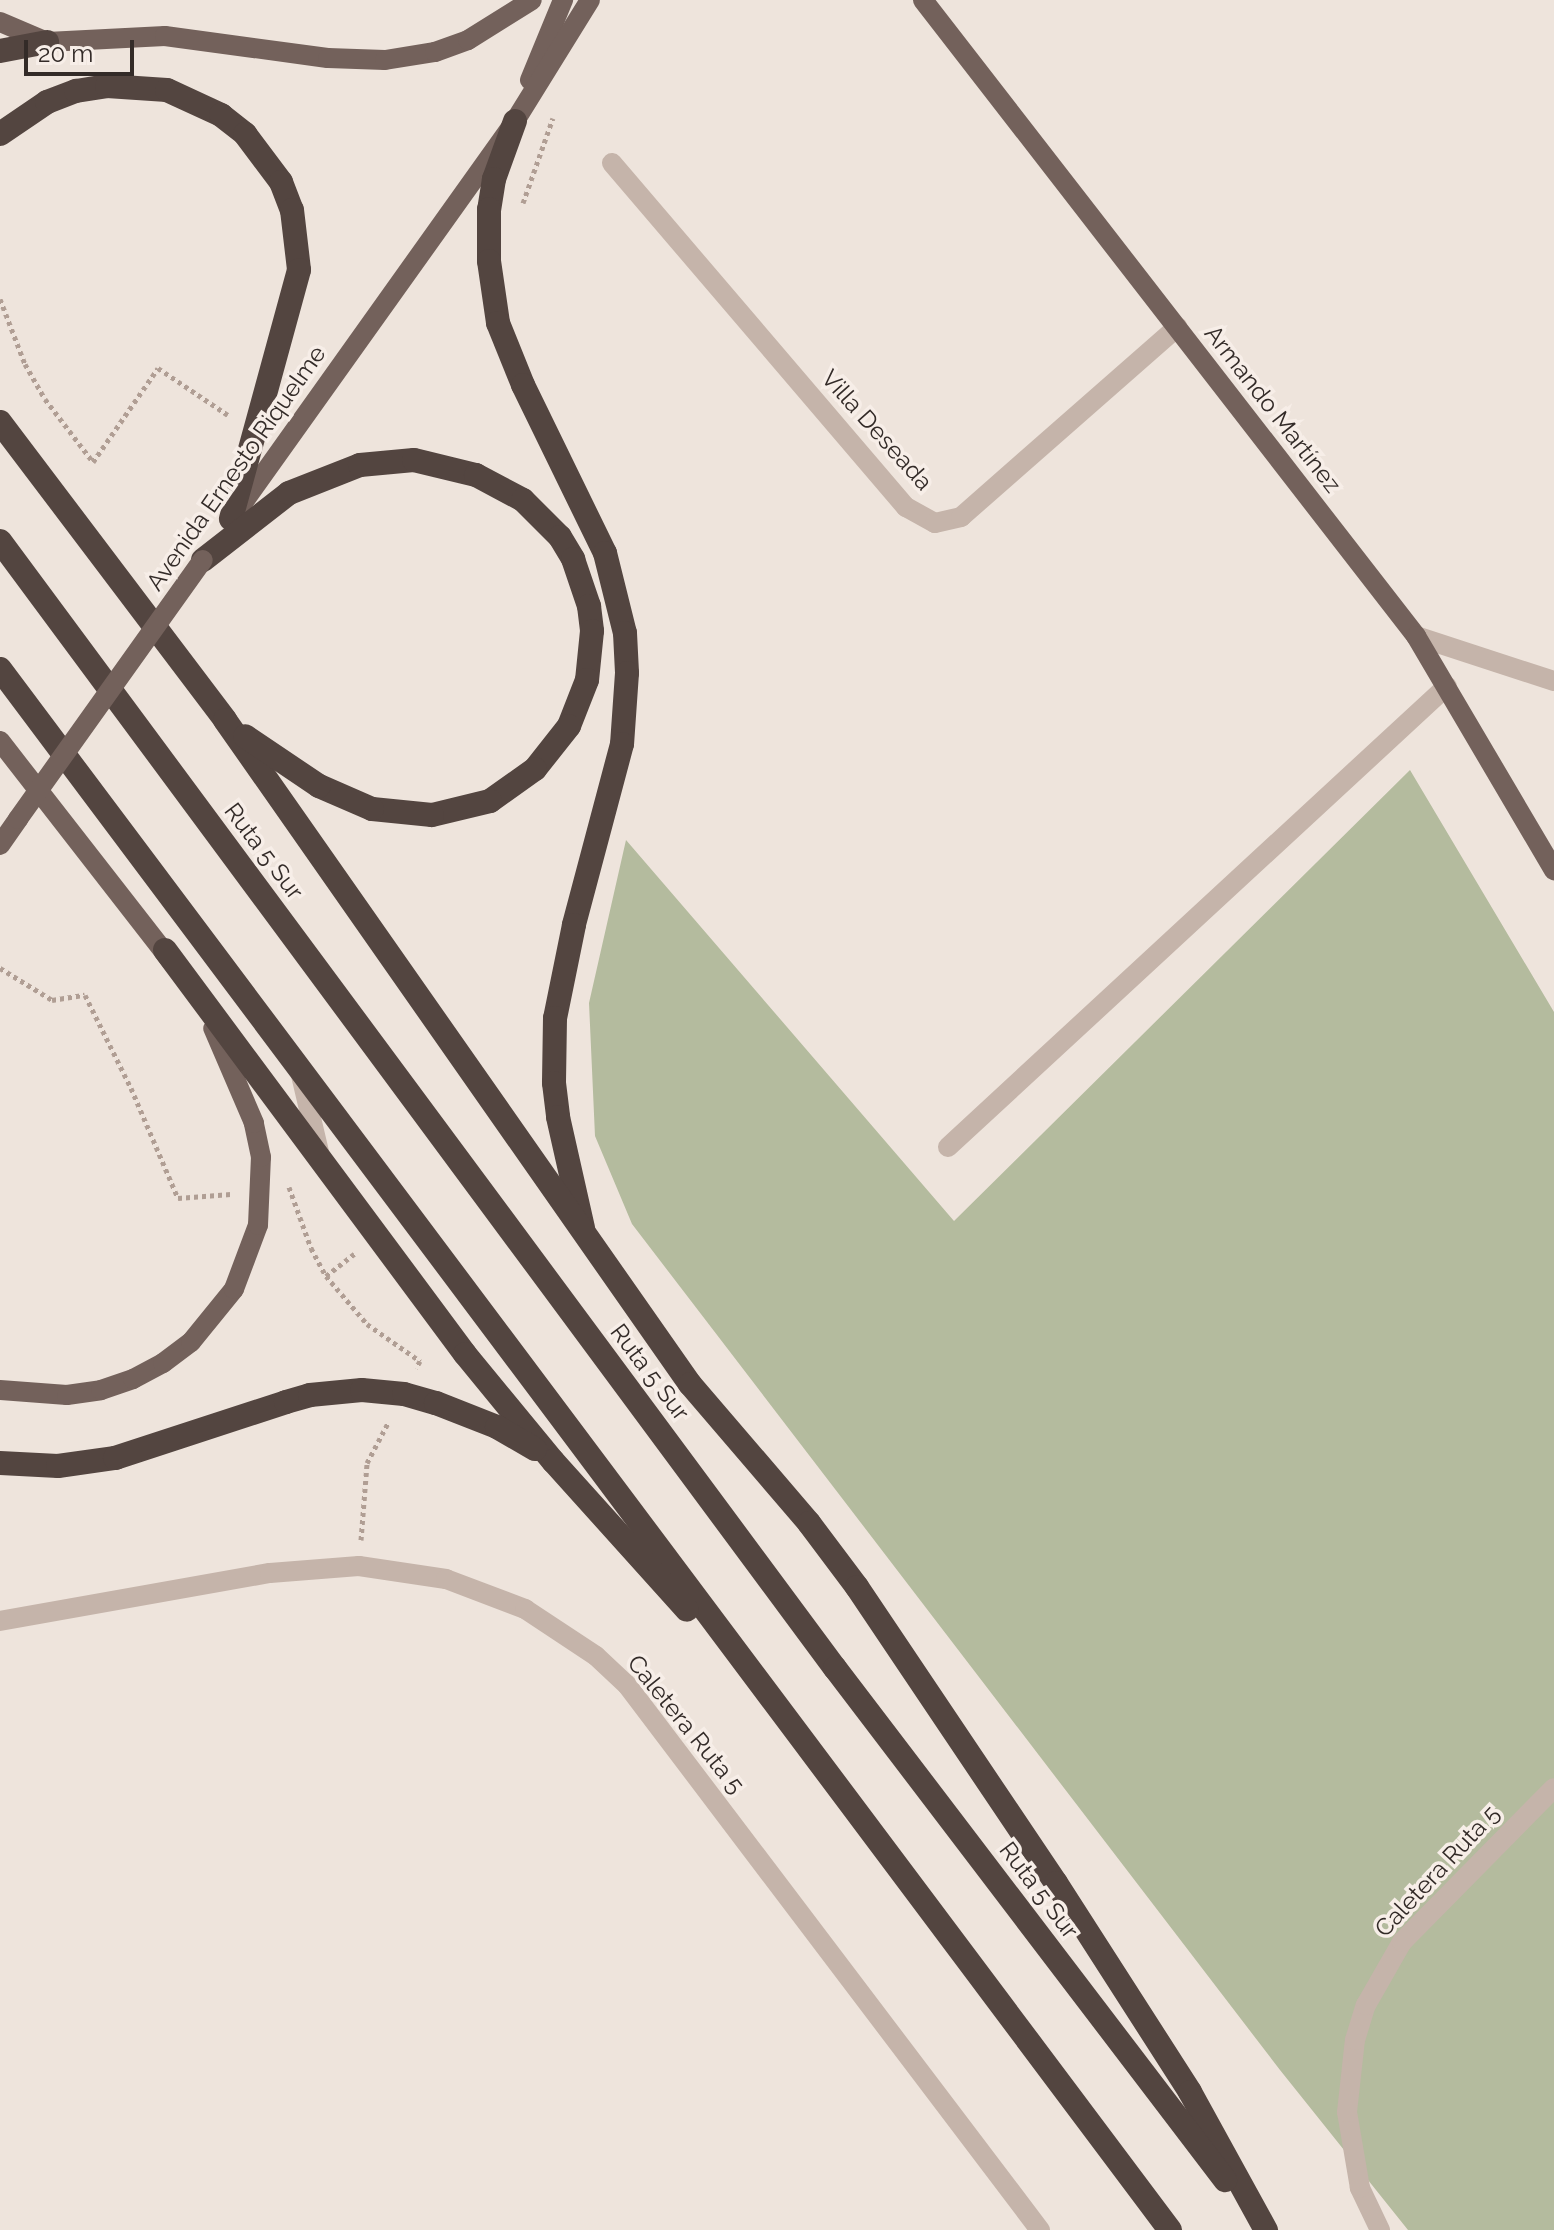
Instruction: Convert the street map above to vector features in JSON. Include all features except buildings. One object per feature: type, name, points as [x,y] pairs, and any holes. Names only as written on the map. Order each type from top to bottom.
[{"type":"highway","points":[[0,51],[47,42]]},
{"type":"highway","points":[[0,134],[47,102],[76,91],[137,86],[167,90],[221,115],[265,157],[292,210],[299,270],[231,519]]},
{"type":"highway","points":[[515,121],[494,179],[489,239],[492,292],[509,354],[605,553],[625,633],[627,673],[622,744],[574,925],[555,1029],[558,1117],[585,1239]]},
{"type":"highway","points":[[0,407],[21,445]]},
{"type":"highway","points":[[0,422],[21,445],[225,720],[585,1239],[690,1384],[809,1523],[857,1587],[1190,2092],[1264,2230]]},
{"type":"highway","points":[[203,560],[289,493],[360,465],[414,460],[476,475],[523,500],[560,537],[573,559],[589,606],[592,631],[587,680],[569,726],[553,749],[514,787],[490,801],[462,811],[403,815],[358,804],[286,766],[225,720]]},
{"type":"highway","name":"Ruta 5 Sur","points":[[0,541],[835,1668],[1264,2230]]},
{"type":"highway","points":[[0,669],[1170,2230]]},
{"type":"highway","points":[[165,950],[319,1152],[465,1354],[553,1461],[787,1720]]},
{"type":"highway","points":[[0,1463],[58,1466],[115,1458],[310,1395],[362,1390],[404,1394],[467,1413],[553,1461]]},
{"type":"main road","points":[[0,22],[47,42],[165,36],[328,58],[385,60],[435,52],[468,40],[532,0]]},
{"type":"main road","name":"Avenida Ernesto Riquelme","points":[[515,121],[563,0]]},
{"type":"main road","name":"Avenida Ernesto Riquelme","points":[[0,845],[515,121],[590,0]]},
{"type":"main road","name":"Armando Martínez","points":[[923,0],[1416,636],[1554,870]]},
{"type":"main road","points":[[0,741],[165,950],[223,1046],[254,1123],[261,1157],[262,1191],[258,1225],[249,1258],[234,1289],[214,1317],[163,1363],[101,1390],[67,1395],[0,1390]]},
{"type":"main road","points":[[0,830],[18,819]]},
{"type":"street","name":"Villa Deseada","points":[[612,163],[906,507],[935,523],[961,517],[1177,327]]},
{"type":"street","points":[[1416,636],[1554,681]]},
{"type":"street","points":[[948,1147],[1447,686]]},
{"type":"street","points":[[299,1067],[319,1152]]},
{"type":"street","name":"Caletera Ruta 5","points":[[0,1621],[270,1573],[359,1566],[446,1579],[525,1609],[596,1656],[627,1685],[1040,2230]]},
{"type":"street","name":"Caletera Ruta 5","points":[[1380,2230],[1360,2188],[1351,2151],[1347,2112],[1353,2052],[1366,2005],[1402,1942],[1554,1788]]},
{"type":"path","points":[[489,239],[515,215],[525,199],[554,114]]},
{"type":"path","points":[[0,299],[25,364],[45,399],[93,462],[158,368],[256,433]]},
{"type":"path","points":[[0,968],[52,1000]]},
{"type":"green space","points":[[1410,770],[1554,1012],[1554,2230],[1408,2230],[1280,2070],[632,1224],[595,1136],[589,1003],[626,840],[954,1221]]}]
